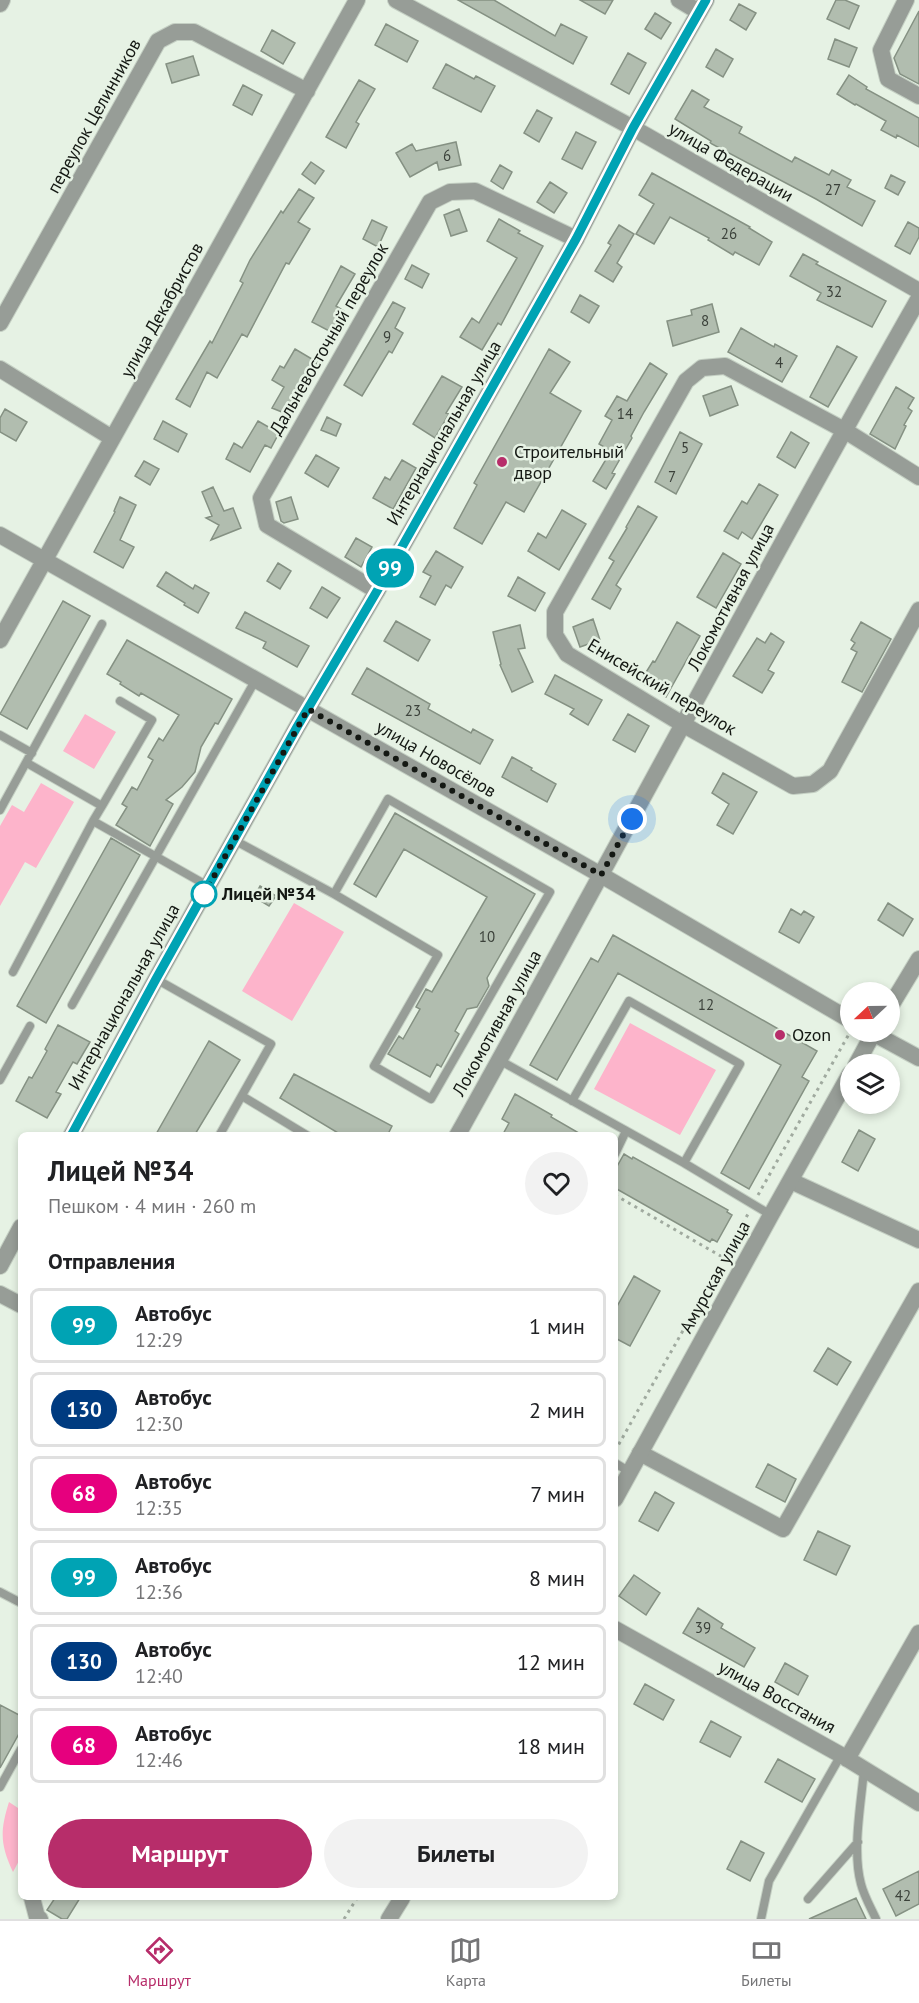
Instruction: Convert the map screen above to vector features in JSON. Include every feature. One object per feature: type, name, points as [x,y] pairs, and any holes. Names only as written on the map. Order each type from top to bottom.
[{"type":"street","points":[[0,4],[2,0]]},
{"type":"street","name":"улица Декабристов","points":[[0,640],[357,0]]},
{"type":"street","name":"улица Федерации","points":[[396,0],[633,128],[919,291]]},
{"type":"street","points":[[679,0],[703,6]]},
{"type":"street","points":[[906,0],[881,50],[888,79],[919,96]]},
{"type":"street","name":"Интернациональная улица","points":[[73,1132],[208,886],[576,239],[633,128],[703,6]]},
{"type":"street","name":"переулок Целинников","points":[[0,323],[158,41],[175,33],[194,32],[307,91]]},
{"type":"street","name":"Дальневосточный переулок","points":[[377,591],[267,525],[261,498],[430,202],[450,192],[474,191],[576,239]]},
{"type":"street","name":"Локомотивная улица","points":[[459,1132],[844,430],[919,298]]},
{"type":"street","name":"Енисейский переулок","points":[[919,477],[844,430],[725,366],[702,368],[686,381],[555,612],[555,634],[567,654],[684,725],[793,786],[813,784],[830,771],[919,610]]},
{"type":"street","points":[[0,369],[112,438]]},
{"type":"street","name":"улица Новосёлов","points":[[0,535],[601,875],[840,1014]]},
{"type":"street","points":[[900,990],[919,959]]},
{"type":"street","points":[[891,1042],[919,1058]]},
{"type":"street","name":"Амурская улица","points":[[618,1494],[840,1092]]},
{"type":"street","points":[[791,1181],[919,1240]]},
{"type":"street","points":[[0,1266],[18,1233]]},
{"type":"street","points":[[640,1453],[783,1529],[919,1291]]},
{"type":"street","points":[[0,1294],[18,1303]]},
{"type":"street","name":"улица Восстания","points":[[618,1631],[844,1757],[919,1803]]},
{"type":"street","points":[[844,1757],[919,1633]]},
{"type":"street","points":[[33,1900],[38,1918]]},
{"type":"street","points":[[389,1919],[401,1900]]},
{"type":"lane","points":[[0,810],[102,624]]},
{"type":"lane","points":[[72,1005],[255,681]]},
{"type":"lane","points":[[13,972],[93,821],[152,720],[120,701]]},
{"type":"lane","points":[[0,735],[32,753]]},
{"type":"lane","points":[[27,763],[102,806]]},
{"type":"lane","points":[[234,840],[334,894],[438,955],[374,1066],[431,1099],[550,892],[388,799],[334,894]]},
{"type":"lane","points":[[93,821],[208,886]]},
{"type":"lane","points":[[156,979],[271,1044],[221,1132]]},
{"type":"lane","points":[[572,1101],[628,1001],[740,1064],[684,1163]]},
{"type":"lane","points":[[0,1080],[30,1026]]},
{"type":"lane","points":[[499,1060],[684,1163],[771,1215]]},
{"type":"lane","points":[[242,1096],[301,1132]]},
{"type":"lane","points":[[618,1148],[626,1131]]},
{"type":"lane","points":[[618,1465],[630,1472]]},
{"type":"lane","points":[[0,1592],[18,1602]]},
{"type":"lane","points":[[0,1787],[18,1754]]},
{"type":"lane","points":[[761,1919],[769,1881],[844,1757]]},
{"type":"lane","points":[[864,1770],[858,1842],[859,1870],[861,1885],[876,1919]]},
{"type":"lane","points":[[808,1899],[858,1842]]},
{"type":"path","points":[[618,1446],[843,1042]]},
{"type":"path","points":[[618,1198],[724,1258]]},
{"type":"path","points":[[344,1919],[356,1900]]},
{"type":"shaded area","points":[[85,714],[116,732],[94,769],[63,751]]},
{"type":"shaded area","points":[[41,783],[74,802],[36,868],[25,862],[0,906],[0,826],[12,805],[24,812]]},
{"type":"shaded area","points":[[294,903],[344,932],[292,1021],[242,991]]},
{"type":"shaded area","points":[[630,1023],[716,1070],[680,1135],[594,1089]]},
{"type":"shaded area","points":[[9,1802],[18,1808],[18,1863],[13,1872],[4,1845],[4,1821]]},
{"type":"building","points":[[458,0],[494,0],[555,36],[561,24],[587,37],[573,64]]},
{"type":"building","points":[[580,0],[613,0],[605,14]]},
{"type":"building","points":[[836,0],[845,0],[859,6],[849,29],[827,19]]},
{"type":"building","points":[[739,4],[756,13],[746,30],[730,20]]},
{"type":"building","points":[[919,11],[919,84],[900,74],[894,58]]},
{"type":"building","points":[[655,13],[671,23],[661,39],[645,29]]},
{"type":"building","points":[[386,24],[418,41],[407,62],[375,45]]},
{"type":"building","points":[[272,30],[295,43],[283,64],[261,51]]},
{"type":"building","points":[[835,39],[857,48],[849,67],[828,59]]},
{"type":"building","points":[[716,49],[733,59],[723,77],[706,67]]},
{"type":"building","points":[[628,53],[646,63],[629,94],[611,84]]},
{"type":"building","points":[[193,56],[199,75],[172,83],[166,64]]},
{"type":"building","points":[[446,64],[474,79],[476,76],[495,86],[481,112],[433,88]]},
{"type":"building","points":[[849,75],[867,87],[866,89],[919,118],[919,147],[897,135],[896,138],[881,130],[886,121],[837,94]]},
{"type":"building","points":[[359,80],[375,89],[356,122],[359,124],[346,148],[326,137]]},
{"type":"building","points":[[243,85],[262,95],[252,115],[233,105]]},
{"type":"building","points":[[692,90],[709,100],[704,107],[742,127],[739,133],[792,162],[795,157],[829,175],[832,170],[851,180],[847,187],[875,201],[862,226],[710,143],[711,141],[675,119]]},
{"type":"building","points":[[537,110],[552,118],[539,142],[524,133]]},
{"type":"building","points":[[576,132],[596,142],[582,169],[562,159]]},
{"type":"building","points":[[456,142],[461,165],[439,170],[437,162],[410,177],[396,153],[412,144],[416,151]]},
{"type":"building","points":[[311,162],[324,171],[315,184],[302,174]]},
{"type":"building","points":[[500,165],[512,172],[503,189],[491,181]]},
{"type":"building","points":[[652,173],[750,227],[772,242],[759,265],[735,252],[733,255],[708,240],[709,238],[670,217],[654,244],[636,234],[654,204],[639,195]]},
{"type":"building","points":[[891,175],[905,182],[898,195],[885,188]]},
{"type":"building","points":[[550,182],[567,193],[554,213],[537,202]]},
{"type":"building","points":[[299,189],[314,198],[298,222],[310,229],[289,264],[286,263],[247,337],[242,334],[217,378],[207,372],[190,407],[176,399],[210,341],[212,343],[243,283],[240,281],[250,260],[281,211],[283,213]]},
{"type":"building","points":[[459,209],[467,231],[451,236],[444,215]]},
{"type":"building","points":[[499,219],[520,231],[518,233],[543,246],[501,325],[498,323],[482,350],[460,337],[472,318],[479,323],[517,258],[487,241]]},
{"type":"building","points":[[372,220],[387,227],[378,247],[363,239]]},
{"type":"building","points":[[908,222],[919,228],[919,237],[910,254],[895,246]]},
{"type":"building","points":[[619,225],[634,234],[617,263],[622,267],[613,282],[595,271],[611,245],[608,243]]},
{"type":"building","points":[[803,254],[818,262],[816,264],[886,301],[872,327],[817,300],[821,293],[790,276]]},
{"type":"building","points":[[412,265],[429,274],[422,288],[405,279]]},
{"type":"building","points":[[341,266],[355,274],[336,306],[344,311],[333,333],[312,322]]},
{"type":"building","points":[[580,295],[599,306],[589,323],[571,312]]},
{"type":"building","points":[[393,302],[405,308],[395,328],[403,333],[392,353],[389,351],[362,396],[344,385]]},
{"type":"building","points":[[712,304],[719,332],[673,346],[667,321],[692,315],[691,310]]},
{"type":"building","points":[[741,328],[774,347],[775,344],[797,356],[782,382],[728,352]]},
{"type":"building","points":[[837,346],[857,357],[828,407],[810,397]]},
{"type":"building","points":[[295,349],[317,362],[300,397],[298,395],[287,414],[272,408],[284,387],[272,380],[280,366],[284,368]]},
{"type":"building","points":[[549,349],[570,362],[550,393],[581,411],[524,512],[506,502],[482,544],[454,528],[477,485],[474,483]]},
{"type":"building","points":[[650,363],[667,374],[631,436],[606,489],[593,481],[611,451],[599,444],[612,420],[605,416],[617,396],[627,401]]},
{"type":"building","points":[[442,376],[462,387],[446,413],[449,414],[435,438],[413,424]]},
{"type":"building","points":[[731,386],[738,405],[710,416],[703,396]]},
{"type":"building","points":[[896,387],[914,398],[908,408],[912,411],[895,449],[870,434]]},
{"type":"building","points":[[5,409],[27,422],[16,441],[0,432],[0,418]]},
{"type":"building","points":[[327,417],[341,424],[336,436],[321,430]]},
{"type":"building","points":[[163,421],[187,434],[178,452],[154,439]]},
{"type":"building","points":[[258,421],[279,433],[271,448],[265,445],[250,472],[226,459],[234,443],[242,448]]},
{"type":"building","points":[[680,432],[702,444],[676,494],[655,482]]},
{"type":"building","points":[[791,432],[809,443],[795,468],[777,457]]},
{"type":"building","points":[[316,455],[339,468],[328,487],[305,473]]},
{"type":"building","points":[[402,460],[416,468],[393,509],[373,498],[385,477],[390,480]]},
{"type":"building","points":[[144,461],[159,469],[150,485],[135,476]]},
{"type":"building","points":[[759,484],[778,495],[752,539],[742,532],[738,539],[724,531],[742,501],[747,504]]},
{"type":"building","points":[[213,487],[224,511],[233,508],[241,528],[211,540],[219,525],[206,518],[212,516],[202,492]]},
{"type":"building","points":[[120,497],[136,505],[120,540],[134,547],[123,568],[94,552],[115,512]]},
{"type":"building","points":[[291,497],[298,519],[284,523],[281,521],[276,502]]},
{"type":"building","points":[[638,506],[657,517],[616,585],[621,589],[610,609],[592,599],[614,561],[609,558]]},
{"type":"building","points":[[562,510],[586,524],[559,570],[528,551],[538,533],[546,538]]},
{"type":"building","points":[[356,538],[372,547],[361,567],[345,557]]},
{"type":"building","points":[[436,551],[463,567],[451,588],[446,585],[435,605],[420,597],[431,576],[423,572]]},
{"type":"building","points":[[723,553],[741,564],[716,608],[697,597]]},
{"type":"building","points":[[278,563],[291,571],[280,589],[267,581]]},
{"type":"building","points":[[166,572],[193,589],[195,585],[209,593],[198,613],[157,586]]},
{"type":"building","points":[[518,577],[545,593],[535,611],[508,596]]},
{"type":"building","points":[[322,587],[340,598],[327,618],[310,608]]},
{"type":"building","points":[[63,601],[90,616],[27,729],[0,714]]},
{"type":"building","points":[[245,612],[309,646],[297,667],[263,648],[266,642],[236,628]]},
{"type":"building","points":[[593,619],[600,640],[580,647],[573,627]]},
{"type":"building","points":[[396,621],[430,640],[418,661],[384,641]]},
{"type":"building","points":[[677,622],[700,636],[666,697],[640,682],[653,661],[655,662]]},
{"type":"building","points":[[861,622],[891,639],[862,692],[842,682],[857,652],[851,649],[855,643],[851,640]]},
{"type":"building","points":[[520,625],[525,648],[518,649],[533,682],[512,692],[500,665],[493,632]]},
{"type":"building","points":[[771,633],[784,642],[768,670],[774,673],[762,693],[733,676],[757,638],[765,643]]},
{"type":"building","points":[[127,640],[232,699],[218,724],[215,723],[201,747],[195,772],[166,800],[173,804],[150,846],[116,825],[127,807],[122,804],[132,787],[137,790],[153,760],[148,757],[159,738],[163,741],[179,715],[141,693],[139,696],[107,674]]},
{"type":"building","points":[[367,668],[430,704],[428,709],[471,733],[473,729],[493,740],[480,764],[352,694]]},
{"type":"building","points":[[555,675],[602,700],[588,725],[570,714],[574,709],[545,694]]},
{"type":"building","points":[[628,714],[649,726],[635,752],[613,740]]},
{"type":"building","points":[[512,757],[556,784],[547,802],[502,777]]},
{"type":"building","points":[[723,773],[757,792],[733,834],[717,825],[729,804],[712,793]]},
{"type":"building","points":[[395,813],[535,894],[487,978],[489,986],[477,1007],[467,1009],[455,1031],[459,1034],[441,1067],[437,1064],[430,1077],[388,1054],[399,1036],[403,1039],[420,1009],[416,1007],[426,989],[432,992],[487,897],[404,849],[376,897],[354,884]]},
{"type":"building","points":[[111,838],[140,855],[46,1023],[17,1006]]},
{"type":"building","points":[[260,886],[276,896],[269,906],[254,897]]},
{"type":"building","points":[[888,903],[913,919],[903,936],[878,920]]},
{"type":"building","points":[[791,909],[801,915],[804,911],[814,917],[799,943],[779,932]]},
{"type":"building","points":[[613,935],[817,1051],[802,1077],[809,1081],[749,1189],[721,1173],[781,1065],[618,973],[557,1080],[530,1065],[591,958],[598,962]]},
{"type":"building","points":[[58,1025],[90,1042],[77,1064],[73,1062],[56,1092],[61,1094],[47,1118],[16,1101],[47,1051],[45,1049]]},
{"type":"building","points":[[209,1041],[240,1060],[196,1132],[157,1132]]},
{"type":"building","points":[[294,1074],[392,1126],[389,1132],[336,1132],[280,1098]]},
{"type":"building","points":[[515,1094],[577,1132],[504,1132],[509,1123],[502,1119]]},
{"type":"building","points":[[859,1130],[875,1139],[858,1171],[842,1162]]},
{"type":"building","points":[[624,1154],[632,1159],[633,1157],[728,1210],[727,1212],[732,1215],[717,1242],[712,1239],[710,1242],[618,1190],[618,1165]]},
{"type":"building","points":[[634,1276],[660,1291],[630,1346],[618,1340],[618,1305]]},
{"type":"building","points":[[828,1348],[851,1362],[837,1385],[814,1371]]},
{"type":"building","points":[[768,1464],[796,1479],[785,1502],[756,1487]]},
{"type":"building","points":[[655,1492],[674,1503],[658,1531],[639,1521]]},
{"type":"building","points":[[818,1531],[850,1546],[836,1575],[804,1560]]},
{"type":"building","points":[[634,1575],[660,1593],[646,1615],[619,1596]]},
{"type":"building","points":[[698,1608],[723,1624],[721,1628],[755,1648],[744,1667],[683,1633]]},
{"type":"building","points":[[785,1663],[808,1676],[798,1695],[775,1682]]},
{"type":"building","points":[[645,1684],[674,1700],[663,1720],[634,1704]]},
{"type":"building","points":[[0,1705],[18,1714],[18,1735],[0,1768]]},
{"type":"building","points":[[711,1721],[741,1737],[730,1757],[700,1742]]},
{"type":"building","points":[[778,1759],[815,1779],[802,1802],[765,1782]]},
{"type":"building","points":[[741,1841],[764,1853],[750,1881],[727,1869]]},
{"type":"building","points":[[919,1871],[919,1904],[896,1916],[883,1889]]},
{"type":"building","points":[[856,1898],[866,1919],[809,1919]]},
{"type":"building","points":[[54,1900],[79,1900],[67,1919],[62,1919],[47,1910]]},
{"type":"bus line","name":"99","points":[[73,1132],[297,727],[377,591],[576,239],[633,128],[706,0]]},
{"type":"place","name":"Строительный двор","points":[[502,462]]},
{"type":"place","name":"Лицей №34","points":[[204,894]]},
{"type":"place","name":"Ozon","points":[[780,1035]]},
{"type":"route","points":[[204,894],[308,709],[601,875],[632,819]]}]
